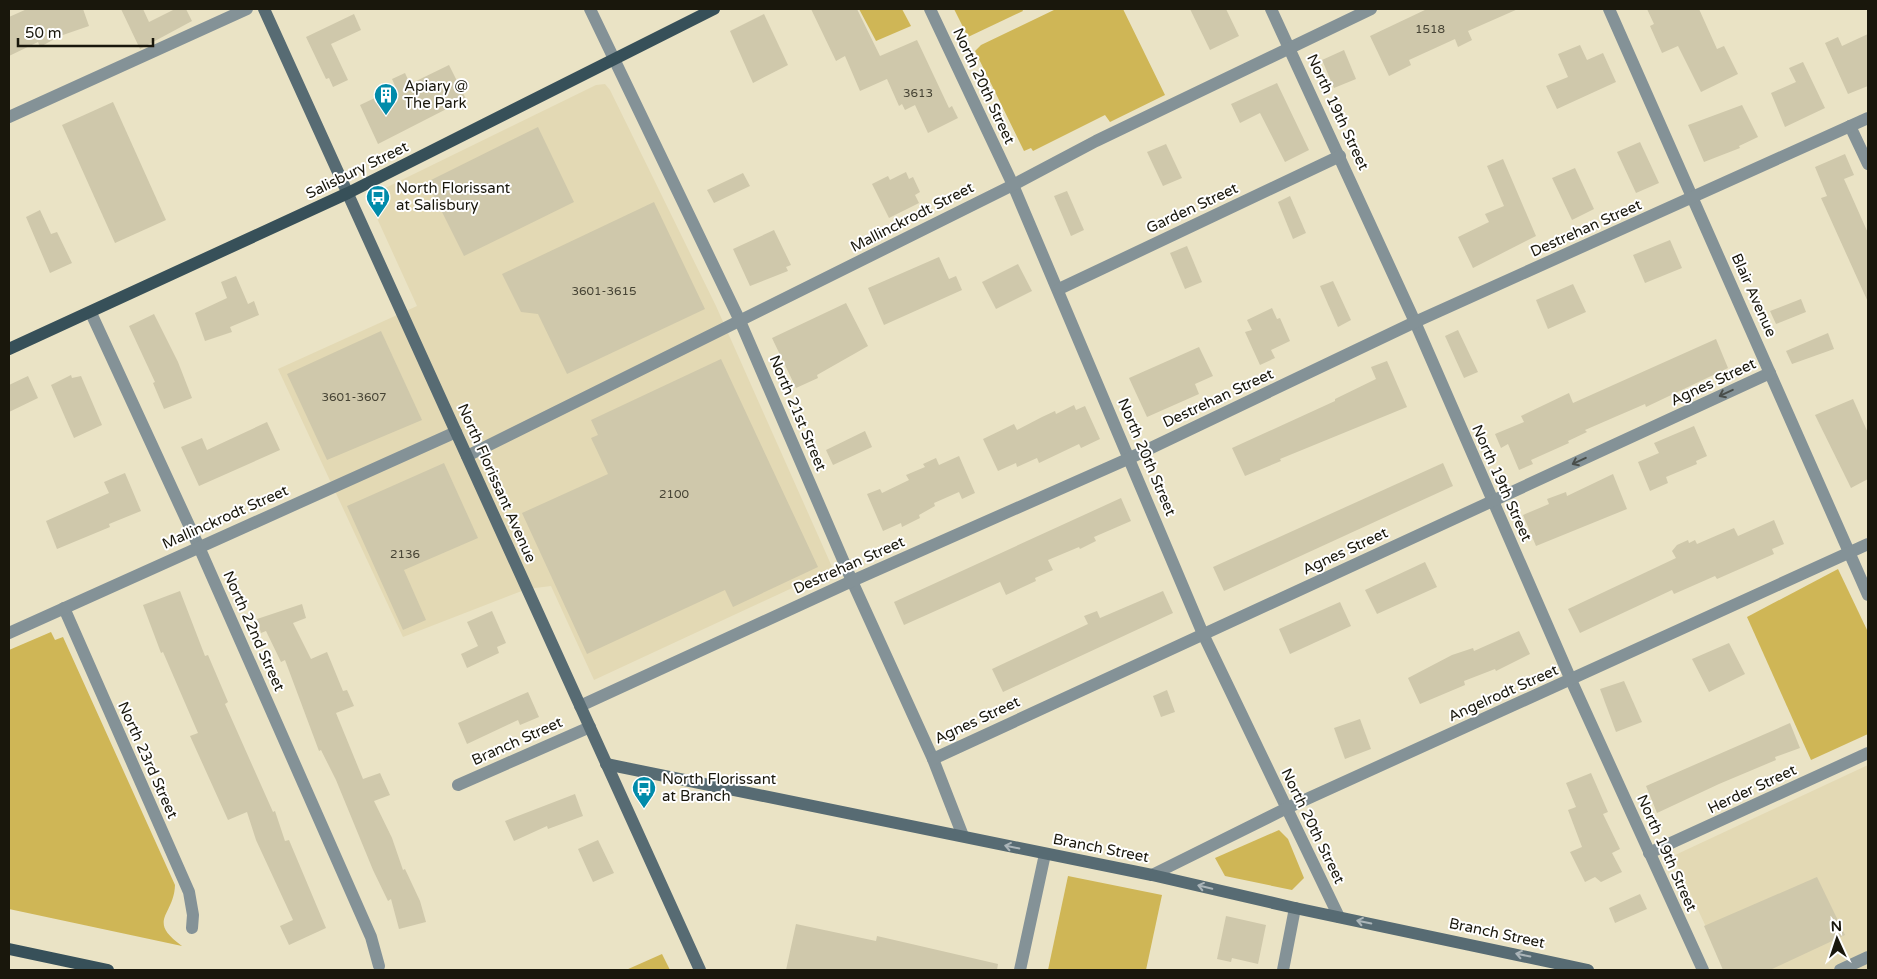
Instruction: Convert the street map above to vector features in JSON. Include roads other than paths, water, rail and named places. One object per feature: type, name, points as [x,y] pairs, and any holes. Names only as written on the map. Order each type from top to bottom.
[{"type":"main road","name":"North Florissant Avenue","points":[[264,9],[700,970]]},
{"type":"main road","name":"Salisbury Street","points":[[9,349],[91,313],[348,193],[613,58],[714,9]]},
{"type":"main road","name":"Branch Street","points":[[606,764],[1152,875],[1546,965],[1588,970]]},
{"type":"main road","points":[[9,949],[108,970]]},
{"type":"street","points":[[9,117],[247,9]]},
{"type":"street","name":"North 21st Street","points":[[590,9],[740,321],[852,580],[933,759],[963,836]]},
{"type":"street","name":"North 20th Street","points":[[930,9],[1013,185],[1059,289],[1203,634],[1339,917]]},
{"type":"street","name":"North 19th Street","points":[[1271,9],[1415,322],[1571,680],[1703,970]]},
{"type":"street","name":"Mallinckrodt Street","points":[[467,456],[1013,185],[1096,141],[1371,9]]},
{"type":"street","name":"Blair Avenue","points":[[1610,9],[1868,595]]},
{"type":"street","name":"Destrehan Street","points":[[580,706],[852,580],[1130,458],[1415,322],[1868,118]]},
{"type":"street","points":[[1850,126],[1868,164]]},
{"type":"street","name":"Garden Street","points":[[1059,289],[1340,156]]},
{"type":"street","name":"North 22nd Street","points":[[91,313],[199,547],[371,936],[379,966]]},
{"type":"street","name":"Agnes Street","points":[[933,759],[1770,373]]},
{"type":"street","name":"Mallinckrodt Street","points":[[9,633],[456,432]]},
{"type":"street","name":"Angelrodt Street","points":[[1152,875],[1287,808],[1868,544]]},
{"type":"street","name":"North 23rd Street","points":[[64,608],[189,892],[193,915],[192,928]]},
{"type":"street","name":"Branch Street","points":[[458,785],[590,727]]},
{"type":"street","name":"Herder Street","points":[[1649,853],[1868,754]]},
{"type":"street","points":[[1020,970],[1045,854]]},
{"type":"street","points":[[1282,970],[1295,908]]},
{"type":"street","points":[[1840,970],[1868,957]]},
{"type":"place","name":"Apiary @ The Park","points":[[386,116]]},
{"type":"place","name":"North Florissant at Salisbury","points":[[378,218]]},
{"type":"place","name":"North Florissant at Branch","points":[[644,809]]}]
